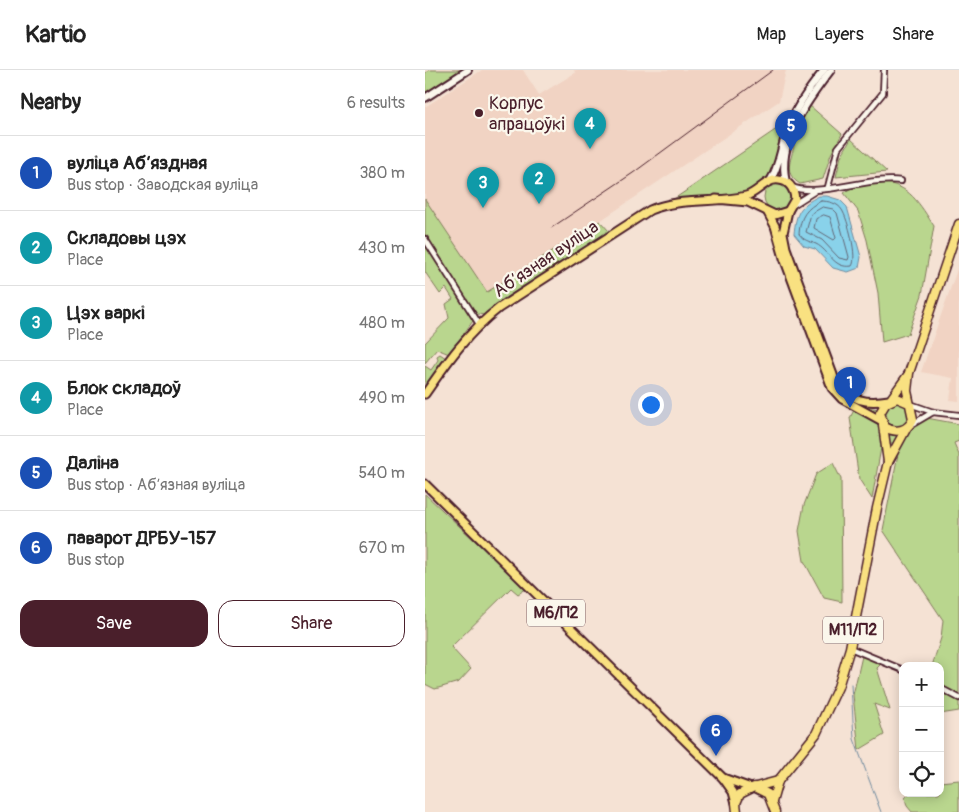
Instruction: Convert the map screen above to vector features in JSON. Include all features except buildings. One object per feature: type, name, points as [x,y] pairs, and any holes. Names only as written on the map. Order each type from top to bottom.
[{"type":"highway","name":"М11/П2","points":[[773,808],[778,781],[816,734],[827,715],[838,687],[850,648],[877,508],[888,462],[913,416],[907,391],[909,373],[959,224]]},
{"type":"highway","name":"М11/П2","points":[[888,462],[881,409],[890,400],[909,373]]},
{"type":"highway","points":[[890,400],[900,398],[909,404]]},
{"type":"highway","points":[[883,423],[894,431],[907,428]]},
{"type":"highway","points":[[735,808],[740,794],[752,788],[778,781]]},
{"type":"highway","name":"М11/П2","points":[[752,788],[766,792],[773,808]]},
{"type":"main road","points":[[770,181],[778,179],[786,182],[792,187],[794,193],[783,233],[786,248],[833,377],[851,401],[883,423]]},
{"type":"main road","name":"Абʼязная вуліца","points":[[425,394],[460,345],[479,324],[510,300],[650,210],[660,206],[692,200],[744,197],[762,188],[770,181]]},
{"type":"main road","points":[[762,188],[759,197],[762,207],[768,213],[775,226],[784,258],[831,388],[841,398],[851,401],[869,403],[890,400]]},
{"type":"main road","name":"Абʼязная вуліца","points":[[716,199],[747,202],[762,207]]},
{"type":"main road","points":[[768,213],[775,215],[791,208]]},
{"type":"main road","name":"М6/П2","points":[[425,484],[723,778],[733,792],[735,808]]},
{"type":"main road","name":"М6/П2","points":[[723,778],[752,788]]},
{"type":"street","points":[[425,98],[468,70]]},
{"type":"street","name":"Абʼязная вуліца","points":[[770,181],[777,167],[791,123],[811,86],[823,70]]},
{"type":"street","points":[[786,182],[783,164],[795,126],[813,94],[831,70]]},
{"type":"street","points":[[829,188],[838,148],[883,92],[884,70]]},
{"type":"street","points":[[792,187],[799,190],[829,188],[886,179],[901,181]]},
{"type":"street","points":[[791,208],[817,189]]},
{"type":"street","points":[[425,239],[479,324]]},
{"type":"street","points":[[909,404],[933,412],[959,415]]},
{"type":"street","points":[[907,428],[933,412]]},
{"type":"street","points":[[850,648],[899,668]]},
{"type":"street","points":[[944,690],[959,698]]},
{"type":"shaded area","points":[[482,70],[523,70],[539,95],[575,73],[574,70],[786,70],[779,101],[552,253],[487,292],[425,199],[425,107]]},
{"type":"shaded area","points":[[959,264],[959,401],[950,400],[953,378],[921,372]]},
{"type":"green space","points":[[430,70],[461,70],[425,93],[425,73]]},
{"type":"green space","points":[[809,105],[842,134],[831,154],[823,179],[800,184],[792,176],[789,168],[794,144]]},
{"type":"green space","points":[[784,124],[787,125],[772,174],[765,183],[755,190],[728,196],[674,199]]},
{"type":"green space","points":[[851,139],[887,172],[836,177],[841,156]]},
{"type":"green space","points":[[881,183],[891,184],[906,191],[918,203],[934,226],[922,295],[908,334],[882,342],[878,293],[867,240],[858,211],[844,193],[851,188]]},
{"type":"green space","points":[[777,184],[787,187],[790,197],[787,207],[777,210],[767,207],[764,197],[767,187]]},
{"type":"green space","points":[[425,199],[487,292],[600,221],[609,231],[494,306],[484,315],[478,314],[449,354],[437,349],[425,363],[425,343],[449,318],[446,304],[453,299],[446,288],[440,294],[425,272]]},
{"type":"green space","points":[[440,354],[446,358],[425,386],[425,366],[431,370],[438,360],[437,356]]},
{"type":"green space","points":[[896,401],[906,405],[910,415],[959,424],[959,441],[954,443],[959,455],[959,711],[944,713],[944,662],[933,662],[941,638],[943,620],[883,530],[900,444],[882,442],[872,499],[859,479],[850,418],[855,408],[860,406],[885,410],[887,406]]},
{"type":"green space","points":[[833,463],[841,479],[842,602],[824,598],[804,561],[799,531],[804,505],[816,474]]},
{"type":"green space","points":[[425,494],[526,589],[518,594],[511,588],[451,647],[471,669],[459,682],[435,689],[425,684]]},
{"type":"green space","points":[[862,656],[881,664],[877,668],[890,710],[874,704],[884,735],[859,750],[853,695]]},
{"type":"green space","points":[[959,780],[959,812],[912,812],[907,806],[906,797],[944,797],[944,782]]},
{"type":"water","points":[[819,196],[840,200],[847,207],[861,257],[859,268],[848,272],[833,268],[815,249],[804,246],[794,234],[800,211],[807,203]]},
{"type":"waterway","points":[[851,684],[854,739],[881,812]]},
{"type":"railway","points":[[551,228],[633,173],[773,70]]},
{"type":"place","name":"Корпус апрацоўкі","points":[[479,113]]},
{"type":"place","name":"Блок складоў","points":[[590,149]]},
{"type":"place","name":"Даліна","points":[[791,151]]},
{"type":"place","name":"Складовы цэх","points":[[539,204]]},
{"type":"place","name":"Цэх варкі","points":[[483,208]]},
{"type":"place","name":"вуліца Абʼяздная","points":[[850,408]]},
{"type":"place","name":"паварот ДРБУ-157","points":[[716,756]]}]
